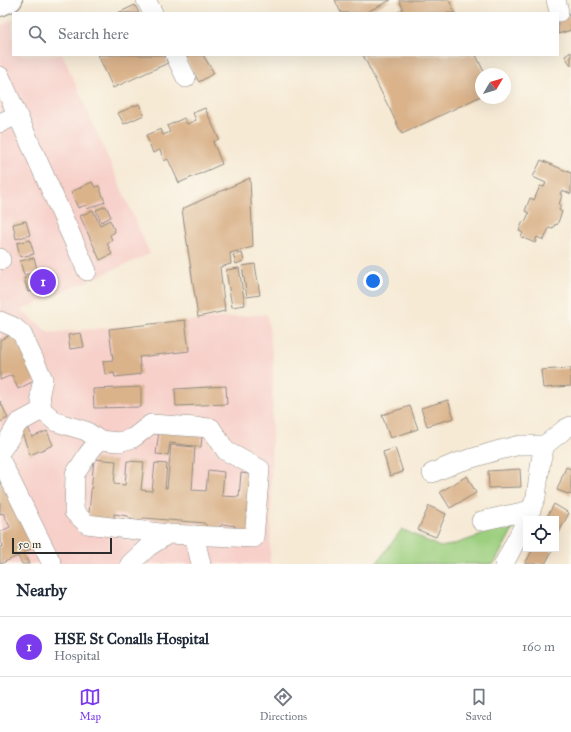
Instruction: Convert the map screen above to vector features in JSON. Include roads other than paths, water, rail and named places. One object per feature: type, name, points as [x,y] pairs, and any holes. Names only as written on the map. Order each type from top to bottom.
[{"type":"main road","points":[[0,6],[11,0]]},
{"type":"street","points":[[146,0],[152,12]]},
{"type":"street","points":[[175,56],[186,78]]},
{"type":"street","points":[[0,76],[87,271]]},
{"type":"street","points":[[0,123],[17,115]]},
{"type":"street","points":[[0,321],[14,327],[22,334],[43,379],[40,393],[42,410],[56,422],[86,431],[99,440],[119,442],[133,438],[151,424],[211,428],[226,451],[260,469],[254,538],[168,534],[87,524],[74,512],[75,474],[99,440]]},
{"type":"street","points":[[0,452],[18,423],[42,410]]},
{"type":"street","points":[[528,516],[536,497],[541,460],[545,445],[571,426]]},
{"type":"street","points":[[432,473],[456,463],[520,445],[545,445]]},
{"type":"street","points":[[0,459],[52,564]]},
{"type":"street","points":[[481,522],[523,518]]},
{"type":"street","points":[[504,564],[523,527]]},
{"type":"street","points":[[130,564],[148,547],[168,534]]},
{"type":"street","points":[[194,535],[201,564]]},
{"type":"place","name":"HSE St Conalls Hospital","points":[[43,282]]}]
